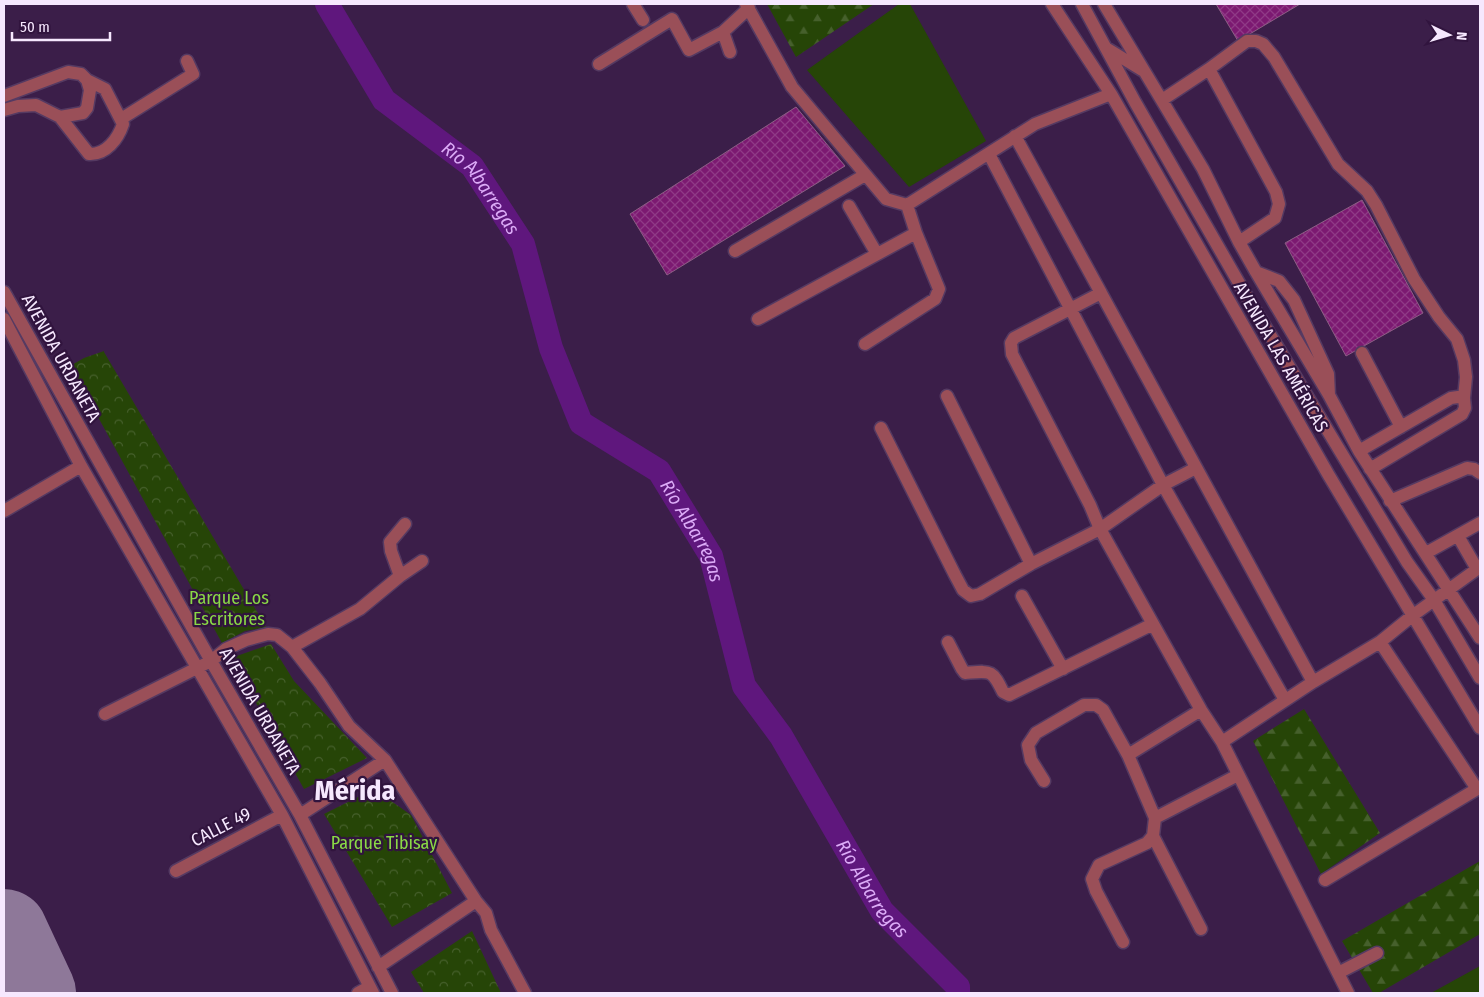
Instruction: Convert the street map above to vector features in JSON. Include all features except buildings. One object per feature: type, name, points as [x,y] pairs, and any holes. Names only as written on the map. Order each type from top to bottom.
[{"type":"street","points":[[633,4],[643,20]]},
{"type":"street","name":"AVENIDA LAS AMÉRICAS","points":[[1052,4],[1111,94],[1328,474],[1480,728]]},
{"type":"street","name":"AVENIDA LAS AMÉRICAS","points":[[1082,4],[1104,47],[1243,290],[1407,562],[1434,600],[1480,678]]},
{"type":"street","points":[[1104,4],[1203,169],[1239,242],[1329,395],[1359,451],[1480,638]]},
{"type":"street","points":[[599,64],[672,19],[689,50],[723,32],[748,6],[792,87],[886,199],[907,205],[1035,124],[1111,94]]},
{"type":"street","points":[[723,32],[730,52]]},
{"type":"street","points":[[1162,100],[1247,41],[1256,41],[1263,44],[1274,57],[1338,164],[1367,191],[1414,279],[1439,317],[1457,338],[1464,360],[1466,377],[1465,408],[1462,414],[1370,469]]},
{"type":"street","points":[[1104,47],[1144,72]]},
{"type":"street","points":[[121,119],[193,74],[186,61]]},
{"type":"street","points":[[1209,69],[1276,192],[1279,204],[1275,218],[1239,242]]},
{"type":"street","points":[[4,96],[68,72],[81,74],[87,80],[105,89],[123,124],[120,134],[113,143],[98,154],[89,154],[60,117],[36,105],[18,106],[4,110]]},
{"type":"street","points":[[60,117],[83,113],[87,108],[90,90],[87,80]]},
{"type":"street","points":[[1015,136],[1313,682]]},
{"type":"street","points":[[989,154],[1163,485],[1285,700]]},
{"type":"street","points":[[734,251],[865,175]]},
{"type":"street","points":[[865,344],[935,299],[938,295],[938,289],[907,205]]},
{"type":"street","points":[[849,206],[877,254]]},
{"type":"street","points":[[758,319],[916,233]]},
{"type":"street","points":[[1256,272],[1279,281],[1294,300],[1328,374],[1329,395]]},
{"type":"street","name":"AVENIDA URDANETA","points":[[4,292],[211,661],[300,815],[392,993]]},
{"type":"street","points":[[1100,293],[1019,334],[1011,342],[1010,349],[1090,505],[1100,529],[1201,710],[1222,742],[1348,993]]},
{"type":"street","name":"AVENIDA URDANETA","points":[[4,319],[81,466],[282,815],[371,990]]},
{"type":"street","points":[[1362,353],[1401,427]]},
{"type":"street","points":[[947,396],[1031,564]]},
{"type":"street","points":[[1359,451],[1450,398],[1464,398]]},
{"type":"street","points":[[881,428],[955,576],[967,594],[971,596],[980,594],[1031,564],[1100,529],[1163,485],[1196,468]]},
{"type":"street","points":[[4,511],[81,466]]},
{"type":"street","points":[[1390,501],[1467,468],[1474,469],[1480,473]]},
{"type":"street","points":[[1426,553],[1480,523]]},
{"type":"street","points":[[400,576],[391,551],[390,542],[405,524]]},
{"type":"street","points":[[1222,742],[1313,682],[1380,642],[1478,568],[1458,536]]},
{"type":"street","points":[[292,647],[360,609],[400,576],[422,561]]},
{"type":"street","points":[[1022,596],[1063,669]]},
{"type":"street","points":[[948,642],[965,673],[991,673],[995,675],[1006,695],[1016,692],[1153,624]]},
{"type":"street","points":[[105,714],[211,661],[226,649],[246,640],[268,634],[277,635],[292,647],[331,698],[349,726],[385,760],[476,901],[486,913],[491,930],[525,993]]},
{"type":"street","points":[[1325,880],[1478,788],[1380,642]]},
{"type":"street","points":[[1044,781],[1031,760],[1028,745],[1036,733],[1084,705],[1096,705],[1103,710],[1128,755],[1155,818],[1153,836],[1201,930]]},
{"type":"street","points":[[1128,755],[1201,710]]},
{"type":"street","points":[[300,815],[385,760]]},
{"type":"street","points":[[1155,818],[1238,775]]},
{"type":"street","name":"CALLE 49","points":[[176,871],[282,815]]},
{"type":"street","points":[[1122,942],[1096,891],[1092,879],[1099,865],[1147,843],[1153,836]]},
{"type":"street","points":[[378,967],[476,901]]},
{"type":"street","points":[[1338,973],[1377,953]]},
{"type":"street","points":[[358,993],[371,990]]},
{"type":"green space","points":[[767,4],[874,4],[796,57]]},
{"type":"green space","points":[[899,4],[910,4],[986,141],[909,187],[807,70]]},
{"type":"green space","name":"Parque Los Escritores","points":[[104,351],[266,627],[245,631],[222,643],[70,366],[84,358]]},
{"type":"green space","name":"Parque Tibisay","points":[[271,644],[294,681],[367,758],[304,789],[231,658]]},
{"type":"green space","points":[[1304,709],[1380,833],[1321,874],[1253,741]]},
{"type":"green space","name":"Parque Tibisay","points":[[374,789],[411,815],[452,893],[392,927],[324,814]]},
{"type":"green space","points":[[1480,861],[1480,934],[1379,993],[1373,993],[1342,941]]},
{"type":"green space","points":[[472,931],[501,993],[424,993],[411,972]]},
{"type":"green space","points":[[1480,966],[1480,993],[1431,993]]},
{"type":"waterway","name":"Río Albarregas","points":[[327,4],[384,100],[472,166],[523,244],[551,348],[581,423],[659,471],[711,556],[744,686],[781,736],[882,911],[958,987],[958,993]]},
{"type":"runway","points":[[4,933],[32,993]]},
{"type":"district","name":"Mérida","points":[[355,790]]}]
